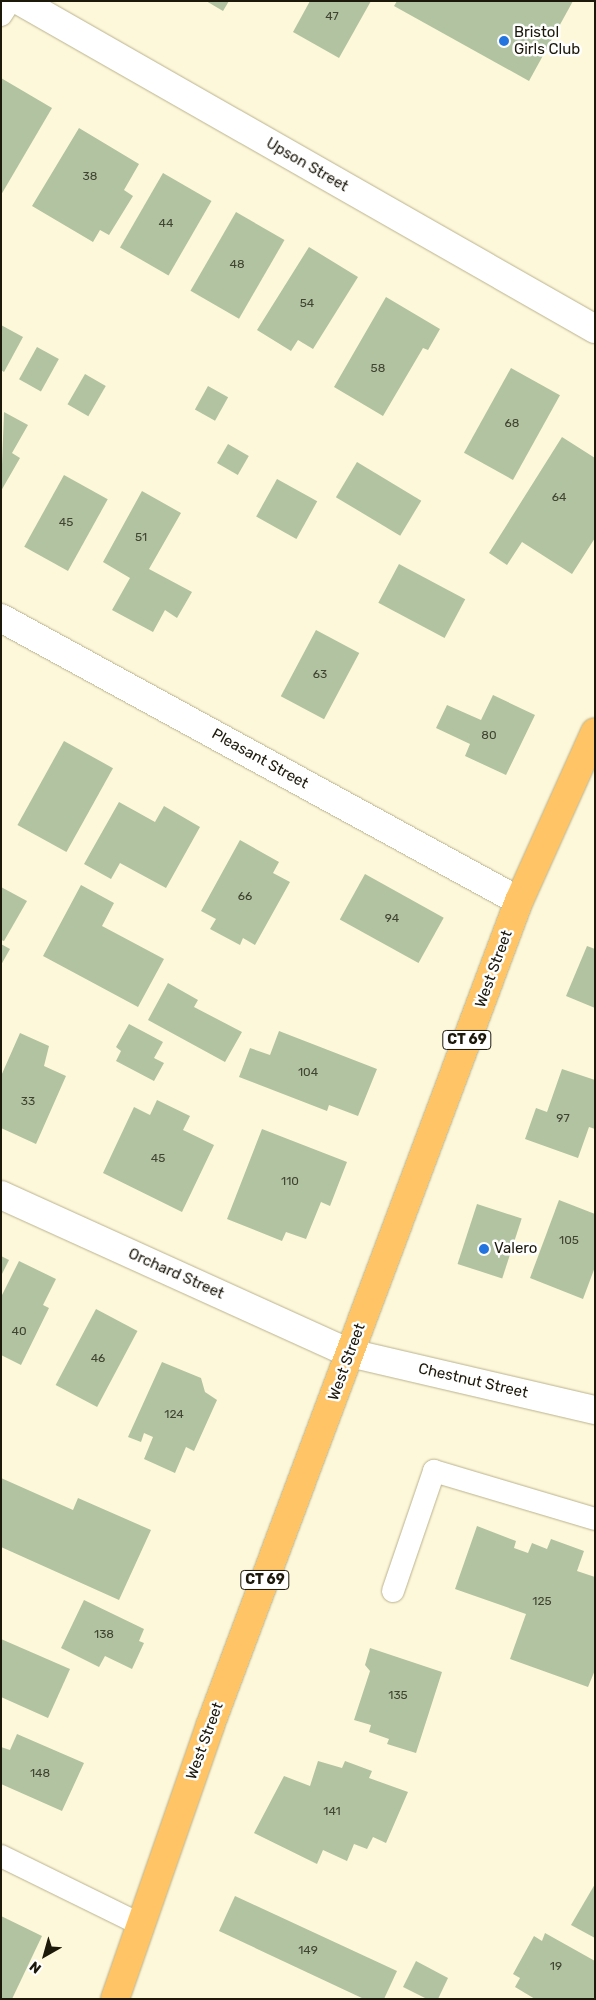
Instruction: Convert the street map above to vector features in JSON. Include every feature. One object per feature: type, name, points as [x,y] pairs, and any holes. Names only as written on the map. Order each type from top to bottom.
[{"type":"main road","name":"West Street","points":[[114,1999],[350,1353],[519,901],[588,760],[595,732]]},
{"type":"street","name":"Upson Street","points":[[20,1],[595,329]]},
{"type":"street","name":"Pleasant Street","points":[[1,618],[519,901]]},
{"type":"street","name":"Orchard Street","points":[[1,1195],[350,1353]]},
{"type":"street","name":"Chestnut Street","points":[[350,1353],[595,1410]]},
{"type":"lane","points":[[1,15],[10,1]]},
{"type":"lane","points":[[392,1591],[434,1471],[595,1519]]},
{"type":"lane","points":[[1,1856],[141,1925]]},
{"type":"building","points":[[206,1],[229,1],[223,11]]},
{"type":"building","points":[[310,1],[371,1],[339,58],[293,32]]},
{"type":"building","name":"Bristol Girls Club","points":[[397,1],[573,1],[529,81],[394,6]]},
{"type":"building","points":[[1,78],[52,108],[1,195]]},
{"type":"building","points":[[79,128],[139,164],[124,190],[133,196],[109,235],[100,230],[93,242],[32,206]]},
{"type":"building","points":[[163,173],[211,201],[168,275],[120,247]]},
{"type":"building","points":[[236,212],[284,240],[239,319],[191,291]]},
{"type":"building","points":[[309,247],[358,277],[313,349],[298,340],[291,351],[257,330]]},
{"type":"building","points":[[386,297],[440,329],[428,350],[423,348],[383,416],[334,387]]},
{"type":"building","points":[[1,325],[23,337],[4,372],[1,370]]},
{"type":"building","points":[[37,347],[59,359],[41,391],[19,379]]},
{"type":"building","points":[[511,368],[560,395],[513,480],[464,453]]},
{"type":"building","points":[[85,374],[106,386],[88,416],[68,404]]},
{"type":"building","points":[[208,386],[228,397],[215,421],[195,410]]},
{"type":"building","points":[[4,412],[28,425],[12,453],[20,458],[1,491]]},
{"type":"building","points":[[562,437],[595,458],[595,538],[572,574],[522,542],[507,565],[489,553]]},
{"type":"building","points":[[228,444],[249,456],[238,475],[217,463]]},
{"type":"building","points":[[357,462],[421,501],[400,536],[336,497]]},
{"type":"building","points":[[64,475],[108,499],[68,571],[24,547]]},
{"type":"building","points":[[277,479],[317,501],[296,539],[256,517]]},
{"type":"building","points":[[142,491],[181,513],[149,569],[192,592],[177,618],[165,610],[153,632],[112,610],[130,578],[103,562]]},
{"type":"building","points":[[399,564],[465,599],[445,638],[378,603]]},
{"type":"building","points":[[316,630],[359,653],[324,719],[281,696]]},
{"type":"building","points":[[493,695],[535,715],[506,775],[465,756],[470,744],[436,728],[447,705],[481,720]]},
{"type":"building","points":[[64,741],[113,768],[66,852],[17,825]]},
{"type":"building","points":[[119,802],[155,822],[164,806],[200,827],[166,888],[120,863],[111,879],[84,864]]},
{"type":"building","points":[[240,840],[279,862],[273,873],[290,882],[255,945],[243,938],[240,945],[210,929],[216,919],[201,911]]},
{"type":"building","points":[[365,874],[444,918],[419,963],[340,919]]},
{"type":"building","points":[[81,885],[114,903],[102,926],[164,959],[138,1007],[43,956]]},
{"type":"building","points":[[1,887],[27,901],[4,941],[1,940]]},
{"type":"building","points":[[1,944],[10,949],[1,965]]},
{"type":"building","points":[[587,946],[595,949],[595,1008],[566,996]]},
{"type":"building","points":[[168,983],[198,1000],[194,1007],[242,1032],[225,1062],[148,1020]]},
{"type":"building","points":[[129,1024],[163,1042],[154,1058],[164,1063],[154,1081],[116,1061],[121,1051],[116,1047]]},
{"type":"building","points":[[279,1031],[377,1069],[358,1116],[329,1105],[327,1111],[239,1077],[250,1048],[270,1055]]},
{"type":"building","points":[[20,1033],[49,1046],[44,1066],[66,1076],[36,1144],[1,1128],[1,1076]]},
{"type":"building","points":[[562,1069],[595,1080],[595,1129],[589,1127],[578,1158],[525,1139],[536,1108],[547,1112]]},
{"type":"building","points":[[157,1100],[190,1116],[183,1130],[214,1145],[182,1212],[103,1173],[134,1107],[150,1115]]},
{"type":"building","points":[[262,1129],[347,1162],[330,1206],[321,1202],[306,1239],[286,1232],[282,1241],[227,1219]]},
{"type":"building","points":[[559,1200],[595,1214],[595,1267],[583,1299],[530,1278]]},
{"type":"building","points":[[477,1204],[522,1219],[502,1278],[458,1264]]},
{"type":"building","points":[[1,1256],[9,1260],[1,1276]]},
{"type":"building","points":[[19,1261],[56,1279],[43,1305],[49,1308],[21,1365],[1,1355],[1,1297]]},
{"type":"building","points":[[96,1309],[137,1331],[97,1407],[56,1385]]},
{"type":"building","points":[[162,1362],[201,1378],[205,1392],[217,1400],[194,1451],[186,1447],[175,1473],[144,1459],[153,1437],[144,1433],[141,1442],[128,1437]]},
{"type":"building","points":[[1,1478],[73,1510],[78,1498],[151,1530],[119,1600],[1,1547]]},
{"type":"building","points":[[477,1526],[516,1541],[514,1548],[528,1553],[532,1543],[547,1549],[551,1539],[584,1551],[577,1571],[595,1577],[595,1670],[588,1687],[510,1659],[526,1614],[455,1589]]},
{"type":"building","points":[[84,1600],[144,1629],[139,1641],[144,1643],[132,1669],[105,1656],[99,1667],[61,1648]]},
{"type":"building","points":[[1,1639],[70,1669],[48,1718],[1,1697]]},
{"type":"building","points":[[370,1648],[442,1672],[416,1753],[387,1744],[389,1739],[369,1732],[371,1725],[354,1720],[370,1671],[365,1665]]},
{"type":"building","points":[[17,1734],[84,1763],[62,1811],[1,1784],[1,1747],[10,1750]]},
{"type":"building","points":[[318,1761],[342,1768],[345,1761],[372,1771],[369,1778],[408,1792],[386,1843],[373,1837],[367,1849],[354,1844],[347,1861],[323,1850],[317,1864],[254,1833],[284,1776],[310,1786]]},
{"type":"building","points":[[595,1884],[595,1938],[571,1925]]},
{"type":"building","points":[[235,1896],[397,1971],[384,1999],[364,1999],[219,1931]]},
{"type":"building","points":[[1,1916],[42,1936],[12,1999],[1,1999]]},
{"type":"building","points":[[545,1933],[595,1961],[595,1999],[535,1999],[515,1987],[520,1978],[513,1974],[534,1936],[542,1941]]},
{"type":"building","points":[[416,1961],[448,1978],[438,1999],[427,1999],[403,1987]]},
{"type":"place","name":"Bristol Girls Club","points":[[504,41]]},
{"type":"place","name":"Valero","points":[[484,1249]]}]
